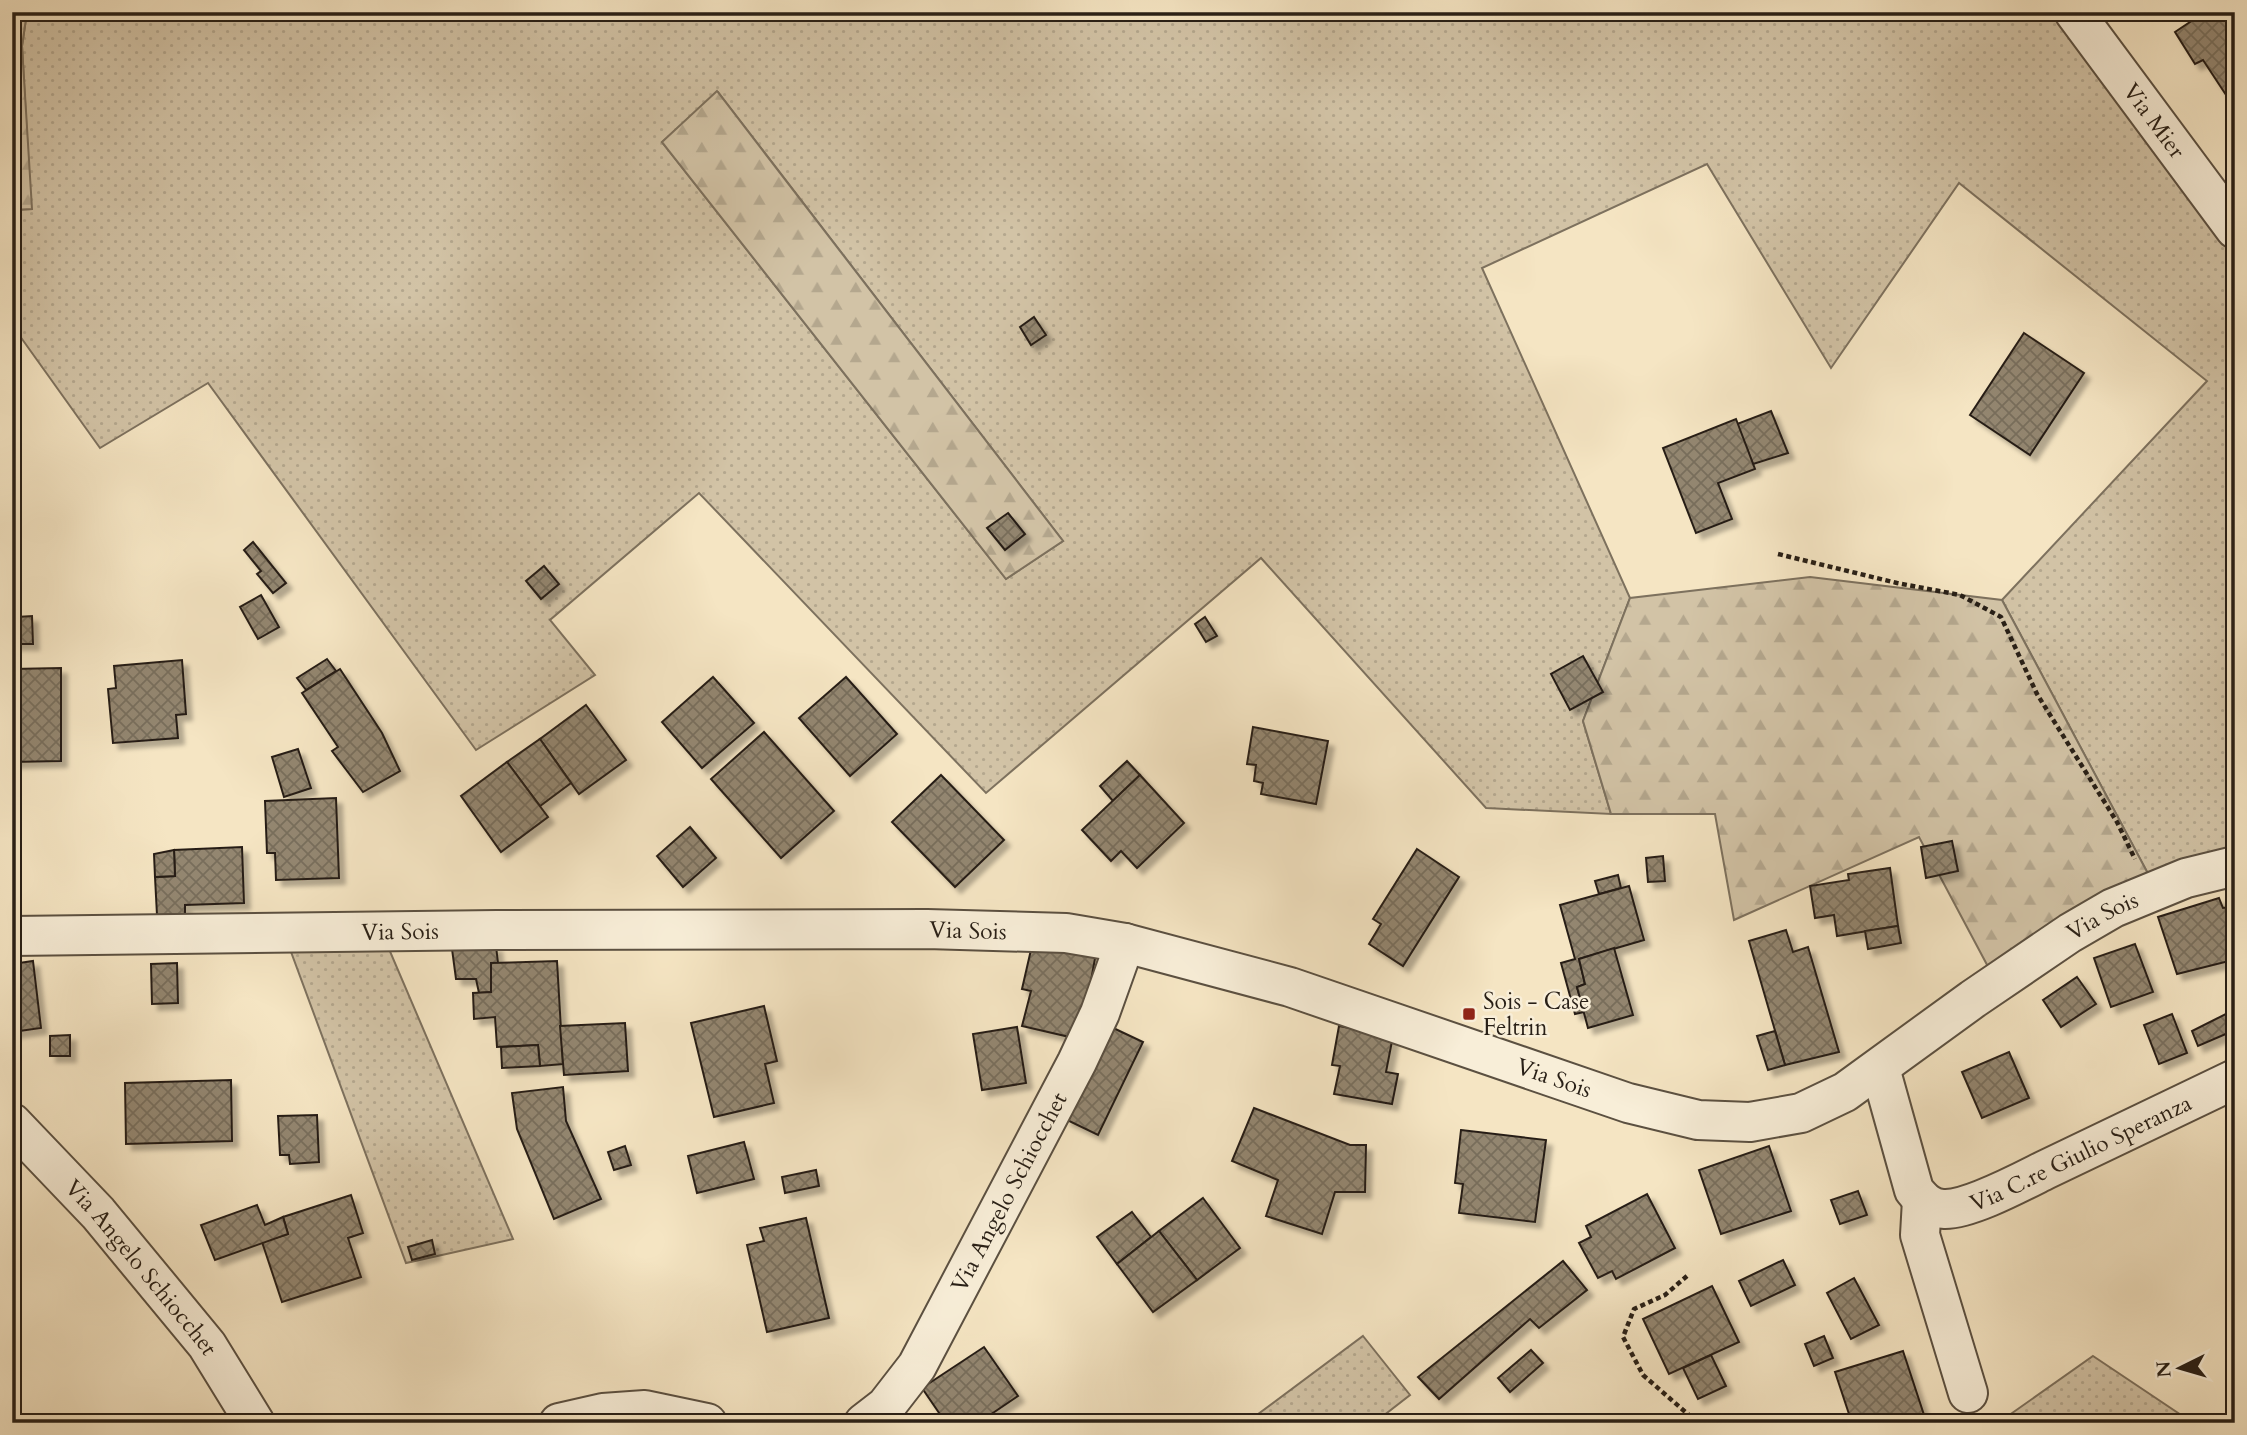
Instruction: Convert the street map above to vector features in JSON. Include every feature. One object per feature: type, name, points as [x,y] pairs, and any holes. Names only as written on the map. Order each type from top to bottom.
[{"type":"street","name":"Via Mier","points":[[2074,12],[2235,229]]},
{"type":"street","name":"Via Sois","points":[[12,936],[496,930],[927,929],[1045,931],[1092,936],[1290,987],[1629,1103],[1698,1120],[1750,1122],[1801,1113],[1845,1092],[1973,999],[2070,933],[2113,908],[2186,878],[2235,866]]},
{"type":"street","name":"Via Angelo Schiocchet","points":[[864,1423],[886,1406],[917,1366],[1077,1062],[1100,1013],[1125,943]]},
{"type":"street","points":[[1880,1068],[1909,1178],[1922,1200],[1920,1235],[1968,1393]]},
{"type":"street","name":"Via C.re Giulio Speranza","points":[[1922,1200],[1932,1208],[1945,1209],[1965,1205],[2027,1179],[2235,1079]]},
{"type":"street","name":"Via Angelo Schiocchet","points":[[12,1123],[98,1213],[207,1345],[255,1423]]},
{"type":"street","points":[[559,1423],[603,1413],[645,1410],[707,1423]]},
{"type":"path","points":[[1778,554],[1960,595],[2001,617],[2037,694],[2117,822],[2151,892]]},
{"type":"path","points":[[1687,1276],[1665,1294],[1634,1309],[1623,1337],[1643,1375],[1698,1423]]},
{"type":"green space","points":[[12,12],[27,12],[22,46],[32,209],[12,210]]},
{"type":"green space","points":[[27,12],[2084,12],[2235,217],[2235,875],[2161,898],[2002,600],[2207,381],[1959,183],[1831,368],[1707,164],[1482,268],[1630,598],[1583,721],[1611,814],[1486,808],[1261,558],[986,793],[699,493],[550,620],[595,675],[476,750],[208,383],[100,448],[12,325],[12,210],[31,209],[22,46]],"holes":[[[718,92],[1063,541],[1006,579],[662,142]]]},
{"type":"green space","points":[[717,91],[1063,541],[1006,579],[662,142]]},
{"type":"green space","points":[[1810,577],[2002,600],[2161,898],[2001,991],[1919,837],[1734,920],[1715,814],[1611,814],[1583,721],[1630,598]]},
{"type":"green space","points":[[287,941],[386,942],[513,1239],[406,1263]]},
{"type":"green space","points":[[1363,1336],[1410,1395],[1374,1423],[1246,1423]]},
{"type":"green space","points":[[2093,1356],[2193,1423],[1998,1423]]},
{"type":"building","points":[[2205,12],[2235,12],[2235,98],[2230,101],[2203,60],[2195,64],[2175,32]]},
{"type":"building","points":[[1034,317],[1046,335],[1031,345],[1020,327]]},
{"type":"building","points":[[2024,333],[2084,373],[2030,455],[1970,415]]},
{"type":"building","points":[[1771,411],[1788,453],[1753,464],[1737,424]]},
{"type":"building","points":[[1736,419],[1755,469],[1718,483],[1732,519],[1696,533],[1663,448]]},
{"type":"building","points":[[1008,513],[1025,534],[1005,550],[987,528]]},
{"type":"building","points":[[253,542],[286,583],[273,593],[257,574],[261,571],[244,550]]},
{"type":"building","points":[[544,566],[559,584],[541,599],[526,581]]},
{"type":"building","points":[[261,595],[279,627],[258,639],[240,607]]},
{"type":"building","points":[[32,616],[33,644],[12,644],[12,628],[17,628],[17,617]]},
{"type":"building","points":[[1205,617],[1217,636],[1206,642],[1195,624]]},
{"type":"building","points":[[1583,656],[1603,692],[1570,710],[1551,674]]},
{"type":"building","points":[[327,659],[336,671],[306,690],[297,678]]},
{"type":"building","points":[[182,660],[186,714],[176,715],[178,738],[113,743],[108,689],[116,688],[114,666]]},
{"type":"building","points":[[61,668],[61,761],[12,762],[12,669]]},
{"type":"building","points":[[340,669],[382,733],[400,771],[363,792],[332,751],[338,747],[302,693]]},
{"type":"building","points":[[713,677],[754,723],[702,768],[662,722]]},
{"type":"building","points":[[846,677],[897,734],[850,776],[799,718]]},
{"type":"building","points":[[586,705],[626,760],[579,794],[540,739]]},
{"type":"building","points":[[1253,727],[1328,741],[1316,804],[1261,794],[1263,783],[1254,781],[1256,765],[1247,764]]},
{"type":"building","points":[[764,732],[834,811],[781,858],[711,779]]},
{"type":"building","points":[[540,739],[571,783],[540,806],[507,762]]},
{"type":"building","points":[[298,749],[311,788],[284,797],[272,757]]},
{"type":"building","points":[[1127,761],[1140,775],[1113,801],[1100,786]]},
{"type":"building","points":[[507,762],[548,817],[501,852],[461,796]]},
{"type":"building","points":[[941,775],[1004,840],[955,887],[892,822]]},
{"type":"building","points":[[1140,775],[1184,823],[1137,868],[1121,851],[1111,861],[1082,830]]},
{"type":"building","points":[[336,798],[339,878],[276,880],[275,853],[267,853],[265,801]]},
{"type":"building","points":[[690,827],[716,858],[683,887],[657,856]]},
{"type":"building","points":[[1952,841],[1958,871],[1926,878],[1921,847]]},
{"type":"building","points":[[242,847],[244,903],[185,905],[185,914],[157,915],[155,877],[175,876],[174,850]]},
{"type":"building","points":[[1417,849],[1459,877],[1403,966],[1369,944],[1381,924],[1373,919]]},
{"type":"building","points":[[174,850],[175,876],[155,877],[154,854]]},
{"type":"building","points":[[1663,856],[1665,881],[1648,882],[1646,858]]},
{"type":"building","points":[[1890,868],[1898,926],[1837,936],[1834,915],[1815,918],[1810,886],[1849,880],[1848,874]]},
{"type":"building","points":[[1618,875],[1621,888],[1599,894],[1595,881]]},
{"type":"building","points":[[1629,886],[1644,940],[1579,959],[1585,984],[1577,987],[1584,1012],[1575,1014],[1561,963],[1575,959],[1560,905]]},
{"type":"building","points":[[2219,898],[2223,908],[2230,907],[2233,960],[2177,974],[2158,917]]},
{"type":"building","points":[[2230,907],[2235,907],[2233,960]]},
{"type":"building","points":[[1898,926],[1901,943],[1868,949],[1865,931]]},
{"type":"building","points":[[1786,930],[1793,952],[1808,947],[1839,1052],[1785,1065],[1749,941]]},
{"type":"building","points":[[1033,941],[1096,953],[1084,1019],[1074,1038],[1022,1026],[1031,991],[1022,989]]},
{"type":"building","points":[[2135,944],[2153,992],[2111,1007],[2094,958]]},
{"type":"building","points":[[496,946],[498,963],[491,963],[491,992],[479,993],[476,979],[456,979],[452,949]]},
{"type":"building","points":[[1614,948],[1633,1015],[1588,1028],[1577,987],[1585,984],[1579,959]]},
{"type":"building","points":[[33,961],[41,1028],[12,1032],[12,964]]},
{"type":"building","points":[[557,961],[563,1064],[540,1066],[538,1045],[497,1047],[495,1017],[474,1019],[473,993],[491,992],[491,963]]},
{"type":"building","points":[[177,963],[178,1003],[152,1004],[151,964]]},
{"type":"building","points":[[2077,977],[2096,1004],[2061,1027],[2043,1000]]},
{"type":"building","points":[[2235,1001],[2235,1030],[2198,1046],[2192,1031],[2230,1012],[2229,1003]]},
{"type":"building","points":[[764,1006],[777,1061],[765,1064],[774,1103],[714,1117],[691,1023]]},
{"type":"building","points":[[2172,1014],[2187,1053],[2159,1064],[2144,1025]]},
{"type":"building","points":[[625,1023],[628,1071],[564,1075],[560,1026]]},
{"type":"building","points":[[1109,1026],[1143,1042],[1098,1135],[1065,1119]]},
{"type":"building","points":[[1339,1026],[1393,1036],[1386,1072],[1398,1074],[1392,1104],[1334,1094],[1340,1066],[1332,1065]]},
{"type":"building","points":[[1017,1027],[1026,1083],[982,1090],[973,1034]]},
{"type":"building","points":[[1775,1031],[1785,1065],[1768,1070],[1757,1036]]},
{"type":"building","points":[[70,1035],[70,1056],[50,1056],[50,1036]]},
{"type":"building","points":[[538,1045],[540,1066],[502,1068],[501,1047]]},
{"type":"building","points":[[2009,1052],[2029,1098],[1982,1118],[1962,1072]]},
{"type":"building","points":[[231,1080],[232,1141],[126,1144],[125,1083]]},
{"type":"building","points":[[563,1087],[566,1121],[601,1199],[554,1219],[517,1129],[512,1093]]},
{"type":"building","points":[[1254,1108],[1350,1145],[1366,1145],[1365,1192],[1335,1192],[1322,1234],[1266,1216],[1278,1180],[1232,1161]]},
{"type":"building","points":[[317,1115],[319,1162],[290,1164],[289,1155],[280,1155],[278,1116]]},
{"type":"building","points":[[1461,1130],[1546,1140],[1535,1222],[1459,1213],[1463,1184],[1455,1183]]},
{"type":"building","points":[[744,1142],[754,1179],[697,1193],[688,1156]]},
{"type":"building","points":[[625,1146],[631,1165],[614,1170],[608,1152]]},
{"type":"building","points":[[1769,1146],[1791,1211],[1721,1234],[1699,1170]]},
{"type":"building","points":[[816,1170],[819,1186],[785,1193],[782,1177]]},
{"type":"building","points":[[1858,1191],[1867,1215],[1840,1224],[1831,1200]]},
{"type":"building","points":[[1647,1194],[1675,1248],[1616,1279],[1612,1271],[1598,1278],[1579,1243],[1591,1237],[1586,1226]]},
{"type":"building","points":[[351,1195],[363,1233],[348,1238],[361,1277],[282,1302],[262,1242],[288,1234],[283,1217]]},
{"type":"building","points":[[1203,1198],[1240,1248],[1197,1280],[1159,1231]]},
{"type":"building","points":[[257,1205],[265,1225],[283,1217],[288,1234],[215,1260],[201,1225]]},
{"type":"building","points":[[1132,1212],[1151,1237],[1117,1264],[1097,1237]]},
{"type":"building","points":[[806,1218],[829,1318],[767,1332],[747,1245],[764,1241],[760,1228]]},
{"type":"building","points":[[1159,1231],[1197,1280],[1153,1312],[1117,1264]]},
{"type":"building","points":[[432,1240],[435,1254],[412,1260],[408,1247]]},
{"type":"building","points":[[1783,1260],[1795,1285],[1751,1306],[1739,1281]]},
{"type":"building","points":[[1563,1261],[1587,1290],[1539,1328],[1530,1319],[1439,1399],[1418,1377]]},
{"type":"building","points":[[1854,1278],[1879,1325],[1851,1339],[1827,1293]]},
{"type":"building","points":[[1712,1286],[1739,1342],[1669,1374],[1643,1319]]},
{"type":"building","points":[[1824,1336],[1833,1358],[1814,1366],[1805,1344]]},
{"type":"building","points":[[984,1347],[1018,1396],[978,1423],[946,1423],[922,1388]]},
{"type":"building","points":[[1531,1350],[1543,1363],[1510,1392],[1498,1378]]},
{"type":"building","points":[[1903,1351],[1924,1415],[1902,1423],[1852,1423],[1835,1372]]},
{"type":"building","points":[[1711,1355],[1726,1386],[1698,1399],[1683,1368]]},
{"type":"place","name":"Sois - Case Feltrin","points":[[1469,1014]]}]
